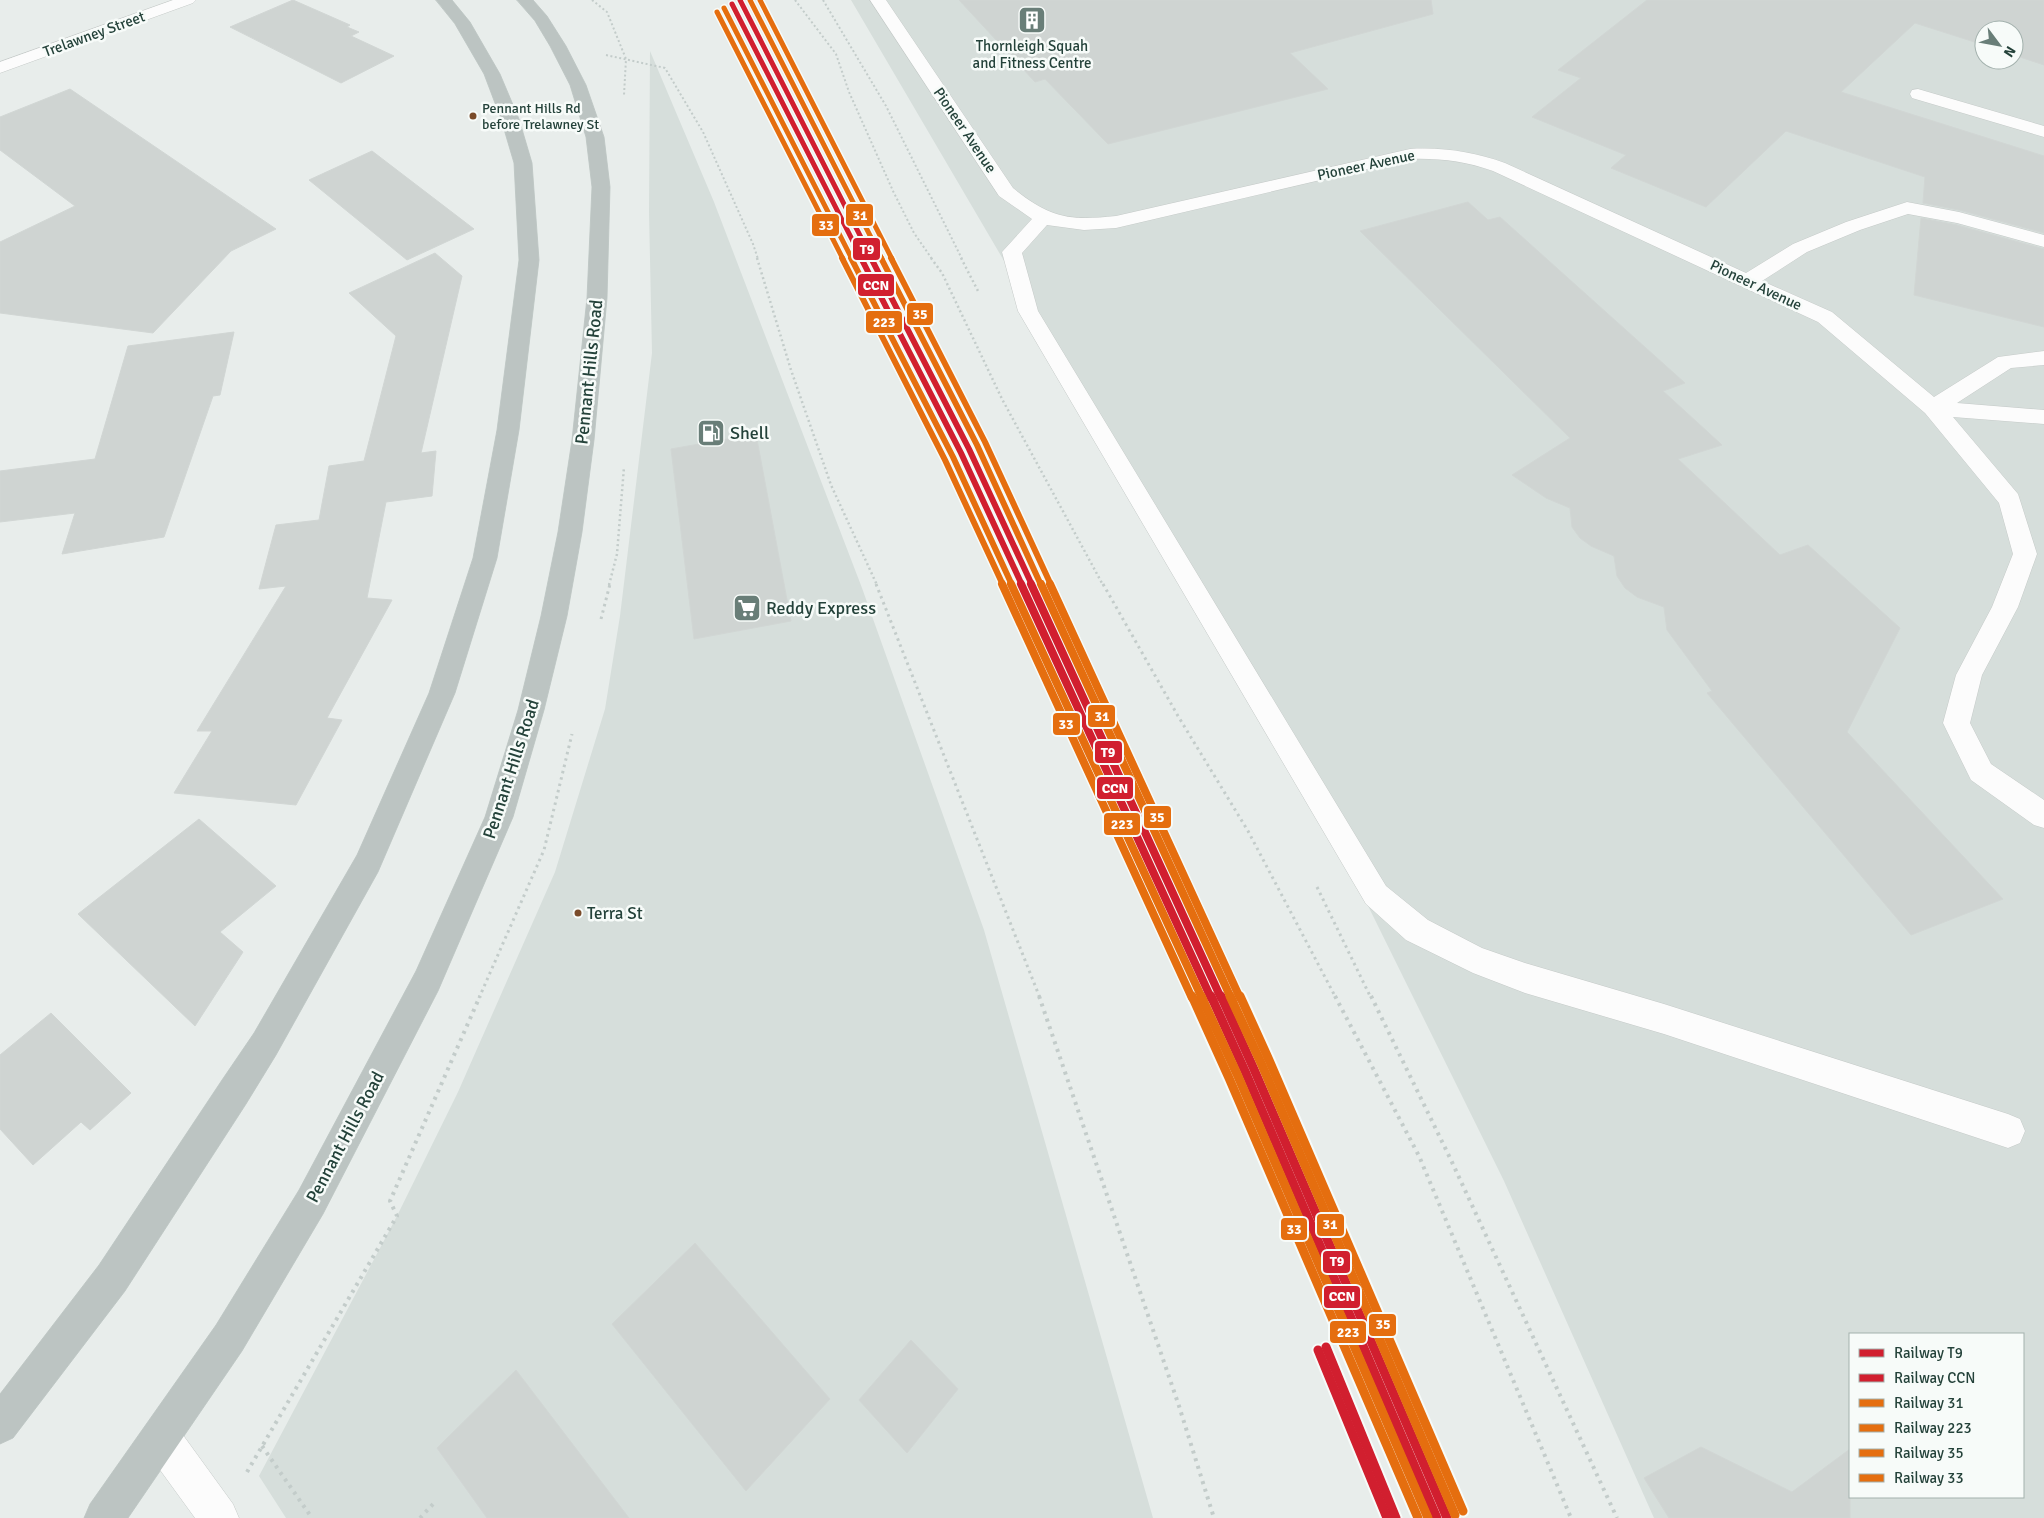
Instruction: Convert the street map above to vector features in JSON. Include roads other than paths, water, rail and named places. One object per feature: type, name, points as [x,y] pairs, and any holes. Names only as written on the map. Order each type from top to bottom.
[{"type":"highway","points":[[0,1425],[112,1278],[265,1044],[368,863],[442,693],[485,558],[508,430],[529,260],[523,163],[510,119],[492,74],[462,22],[444,0]]},
{"type":"highway","name":"Pennant Hills Road","points":[[104,1518],[229,1338],[311,1202],[427,981],[499,817],[531,710],[554,616],[570,532],[586,412],[600,248],[601,187],[595,137],[578,85],[558,46],[541,19],[525,0]]},
{"type":"street","name":"Trelawney Street","points":[[0,68],[188,0]]},
{"type":"street","name":"Pioneer Avenue","points":[[878,0],[1006,192],[1024,208],[1043,218],[1065,224],[1088,226],[1116,222],[1410,154],[1436,152],[1459,154],[1499,167],[1825,317],[1933,408],[2010,500],[2025,554],[2005,607],[1969,676],[1956,723],[1981,772],[2044,816]]},
{"type":"street","points":[[1918,94],[2044,132]]},
{"type":"street","points":[[1748,282],[1800,248],[1853,226],[1907,208],[1959,218],[2044,242]]},
{"type":"street","points":[[1043,218],[1012,252],[1028,311],[1376,895],[1417,930],[1473,959],[1525,978],[1664,1019],[2008,1131]]},
{"type":"street","points":[[1933,408],[2006,362],[2044,358]]},
{"type":"street","points":[[1933,408],[2044,417]]},
{"type":"street","points":[[161,1438],[219,1518]]},
{"type":"rail line","name":"T9","points":[[740,0],[969,449],[1253,1067],[1447,1518]]},
{"type":"rail line","name":"31","points":[[750,0],[977,445],[1261,1063],[1455,1515]]},
{"type":"rail line","name":"35","points":[[760,0],[985,442],[1269,1060],[1463,1511]]},
{"type":"rail line","name":"CCN","points":[[732,4],[961,453],[1245,1071],[1437,1518]]},
{"type":"rail line","name":"223","points":[[724,8],[953,457],[1237,1074],[1428,1518]]},
{"type":"rail line","name":"33","points":[[717,12],[945,460],[1229,1078],[1418,1518]]},
{"type":"rail line","name":"T9","points":[[1326,1347],[1396,1518]]},
{"type":"rail line","name":"CCN","points":[[1318,1350],[1387,1518]]},
{"type":"place","name":"Thornleigh Squah and Fitness Centre","points":[[1032,20]]},
{"type":"place","name":"Pennant Hills Rd before Trelawney St","points":[[473,116]]},
{"type":"place","name":"Shell","points":[[711,433]]},
{"type":"place","name":"Reddy Express","points":[[747,608]]},
{"type":"place","name":"Terra St","points":[[578,913]]}]
